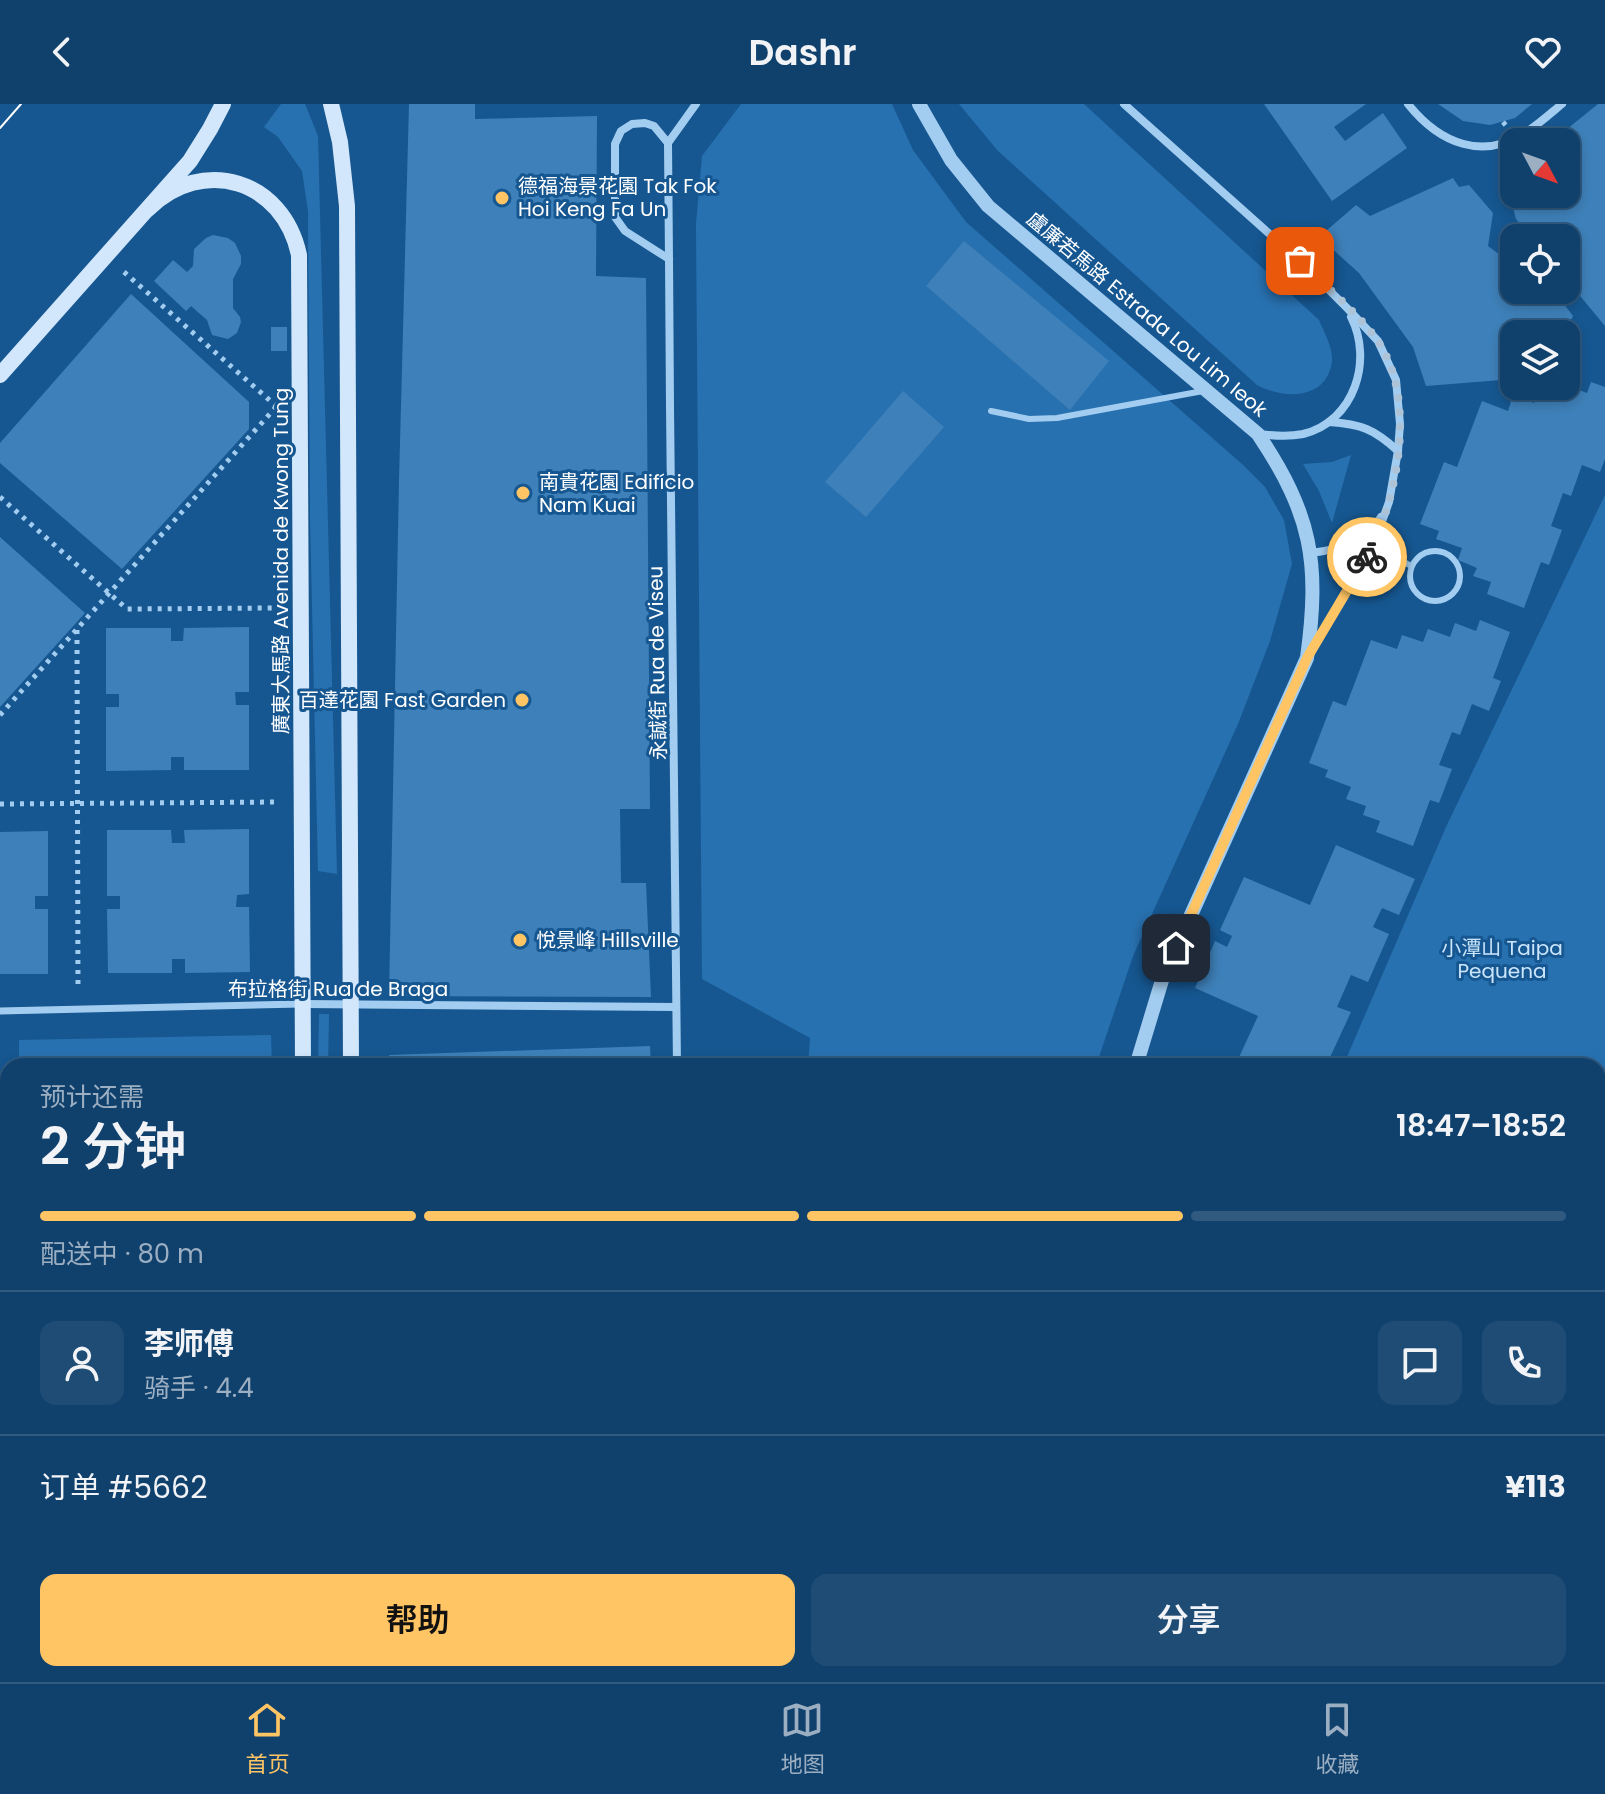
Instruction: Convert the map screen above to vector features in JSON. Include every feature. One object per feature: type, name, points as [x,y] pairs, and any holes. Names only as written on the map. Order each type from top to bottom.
[{"type":"main road","points":[[0,375],[195,153],[223,104]]},
{"type":"main road","points":[[331,104],[340,142],[347,206],[351,1058]]},
{"type":"main road","name":"廣東大馬路 Avenida de Kwong Tung","points":[[148,209],[158,199],[190,182],[212,180],[248,187],[278,209],[293,233],[299,255],[303,1058]]},
{"type":"street","points":[[669,259],[621,228],[614,212],[614,148],[621,131],[632,124],[650,124],[661,131],[668,143],[696,104]]},
{"type":"street","name":"盧廉若馬路 Estrada Lou Lim Ieok","points":[[919,104],[951,160],[988,206],[1258,434],[1280,466],[1298,501],[1311,553],[1313,613],[1307,658],[1163,977],[1138,1058]]},
{"type":"street","points":[[1124,104],[1300,261],[1348,309],[1378,341],[1396,380],[1400,424],[1389,502],[1374,544],[1307,658]]},
{"type":"street","points":[[1408,104],[1434,132],[1456,143],[1480,147],[1505,143],[1527,133],[1562,104]]},
{"type":"street","name":"永誠街 Rua de Viseu","points":[[668,143],[677,1058]]},
{"type":"street","points":[[1258,434],[1282,437],[1307,433],[1329,422],[1346,404],[1358,382],[1362,359],[1359,332],[1348,309]]},
{"type":"street","points":[[1329,422],[1355,423],[1379,434],[1398,451]]},
{"type":"street","points":[[1311,553],[1335,550],[1358,540],[1377,524],[1389,502]]},
{"type":"street","name":"布拉格街 Rua de Braga","points":[[0,1011],[303,1004],[676,1007]]},
{"type":"lane","points":[[991,411],[1029,419],[1057,418],[1206,390]]},
{"type":"lane","points":[[1374,544],[1411,566]]},
{"type":"lane","points":[[1439,551],[1448,554],[1458,566],[1460,583],[1451,597],[1435,602],[1426,600],[1413,590],[1411,566],[1423,553],[1439,551]]},
{"type":"path","points":[[1503,122],[1508,128]]},
{"type":"path","points":[[106,256],[276,406]]},
{"type":"path","points":[[0,715],[300,379]]},
{"type":"path","points":[[0,497],[127,609],[301,608]]},
{"type":"path","points":[[77,629],[78,1009]]},
{"type":"path","points":[[0,804],[302,802]]},
{"type":"green space","points":[[281,104],[305,104],[318,136],[337,874],[318,871],[310,517],[308,211],[302,171],[278,137],[264,127]]},
{"type":"green space","points":[[741,104],[892,104],[913,150],[966,222],[1242,464],[1265,487],[1284,520],[1292,564],[1270,641],[1238,724],[1133,956],[1099,1058],[809,1058],[810,1038],[702,979],[696,224],[702,156]]},
{"type":"green space","points":[[959,104],[1084,104],[1319,320],[1332,356],[1322,384],[1313,390],[1291,394],[1257,385],[998,151]]},
{"type":"green space","points":[[1351,455],[1332,523],[1319,491],[1303,464],[1332,462]]},
{"type":"green space","name":"小潭山 Taipa Pequena","points":[[1605,495],[1605,1058],[1346,1058],[1446,827]]},
{"type":"green space","points":[[319,1014],[329,1014],[328,1058],[318,1058]]},
{"type":"green space","points":[[271,1035],[272,1058],[19,1058],[19,1040]]},
{"type":"building","points":[[409,104],[475,104],[475,119],[597,116],[596,276],[646,278],[650,809],[620,809],[621,883],[646,883],[651,997],[389,996]]},
{"type":"building","points":[[1264,104],[1366,104],[1334,127],[1345,141],[1383,113],[1407,148],[1332,201]]},
{"type":"building","points":[[1438,104],[1532,104],[1515,118],[1490,125],[1463,121]]},
{"type":"building","points":[[1598,104],[1605,104],[1605,326],[1580,296],[1580,224],[1520,224],[1513,208],[1580,208],[1580,128],[1568,128]]},
{"type":"building","points":[[1453,178],[1459,187],[1469,185],[1493,213],[1488,246],[1500,255],[1500,304],[1564,304],[1573,316],[1571,320],[1500,320],[1500,380],[1426,386],[1413,347],[1359,273],[1319,237],[1356,205],[1370,216]]},
{"type":"building","points":[[213,235],[235,243],[241,256],[241,264],[233,279],[233,308],[241,322],[237,333],[228,339],[212,335],[207,320],[191,306],[186,311],[154,281],[173,260],[187,272],[193,266],[194,249]]},
{"type":"building","points":[[964,241],[1109,361],[1070,410],[926,286]]},
{"type":"building","points":[[131,294],[249,402],[249,429],[122,569],[0,463],[0,443]]},
{"type":"building","points":[[271,327],[287,327],[287,351],[271,351]]},
{"type":"building","points":[[1591,382],[1605,387],[1605,459],[1600,472],[1582,465],[1571,496],[1563,493],[1551,526],[1562,530],[1549,565],[1541,562],[1524,608],[1487,594],[1491,582],[1473,576],[1477,568],[1458,560],[1462,548],[1436,539],[1439,531],[1420,524],[1444,462],[1457,467],[1482,401],[1508,411],[1511,400],[1534,403],[1535,400],[1580,400],[1580,390],[1587,393]]},
{"type":"building","points":[[903,391],[944,427],[866,517],[825,482]]},
{"type":"building","points":[[0,537],[85,613],[0,707]]},
{"type":"building","points":[[1480,620],[1510,632],[1493,678],[1501,681],[1489,711],[1472,704],[1460,735],[1452,732],[1439,765],[1452,769],[1439,803],[1430,800],[1413,846],[1376,832],[1380,821],[1363,815],[1366,806],[1346,799],[1351,787],[1325,777],[1328,770],[1309,763],[1333,701],[1346,706],[1371,640],[1397,649],[1402,635],[1423,642],[1428,629],[1450,637],[1455,623],[1476,631]]},
{"type":"building","points":[[249,627],[249,692],[235,692],[236,705],[249,705],[249,770],[184,770],[184,757],[171,757],[171,770],[106,771],[106,707],[119,707],[119,694],[106,694],[106,628],[171,628],[171,641],[183,641],[184,628]]},
{"type":"building","points":[[249,829],[249,894],[237,895],[236,907],[249,907],[250,972],[185,973],[185,959],[172,959],[172,973],[108,973],[107,909],[120,909],[120,896],[107,896],[107,830],[171,830],[172,843],[185,843],[184,830]]},
{"type":"building","points":[[48,831],[48,896],[35,896],[35,909],[48,909],[48,974],[0,974],[0,832]]},
{"type":"building","points":[[1336,845],[1415,879],[1399,915],[1382,908],[1373,927],[1389,934],[1368,982],[1351,975],[1337,1007],[1351,1012],[1330,1058],[1239,1058],[1258,1016],[1195,988],[1215,941],[1227,947],[1232,936],[1220,930],[1244,877],[1310,905]]},
{"type":"building","points":[[650,1046],[651,1058],[389,1058],[389,1055]]},
{"type":"tram line","points":[[0,128],[21,104]]},
{"type":"way so far","points":[[1300,261],[1378,341],[1396,380],[1400,424],[1398,451],[1389,502],[1367,557]]},
{"type":"place","name":"德福海景花園 Tak Fok Hoi Keng Fa Un","points":[[502,198]]},
{"type":"place","name":"南貴花園 Edifício Nam Kuai","points":[[523,493]]},
{"type":"place","name":"百達花園 Fast Garden","points":[[522,700]]},
{"type":"place","name":"悅景峰 Hillsville","points":[[520,940]]},
{"type":"route","points":[[1176,948],[1307,658],[1367,557]]}]
